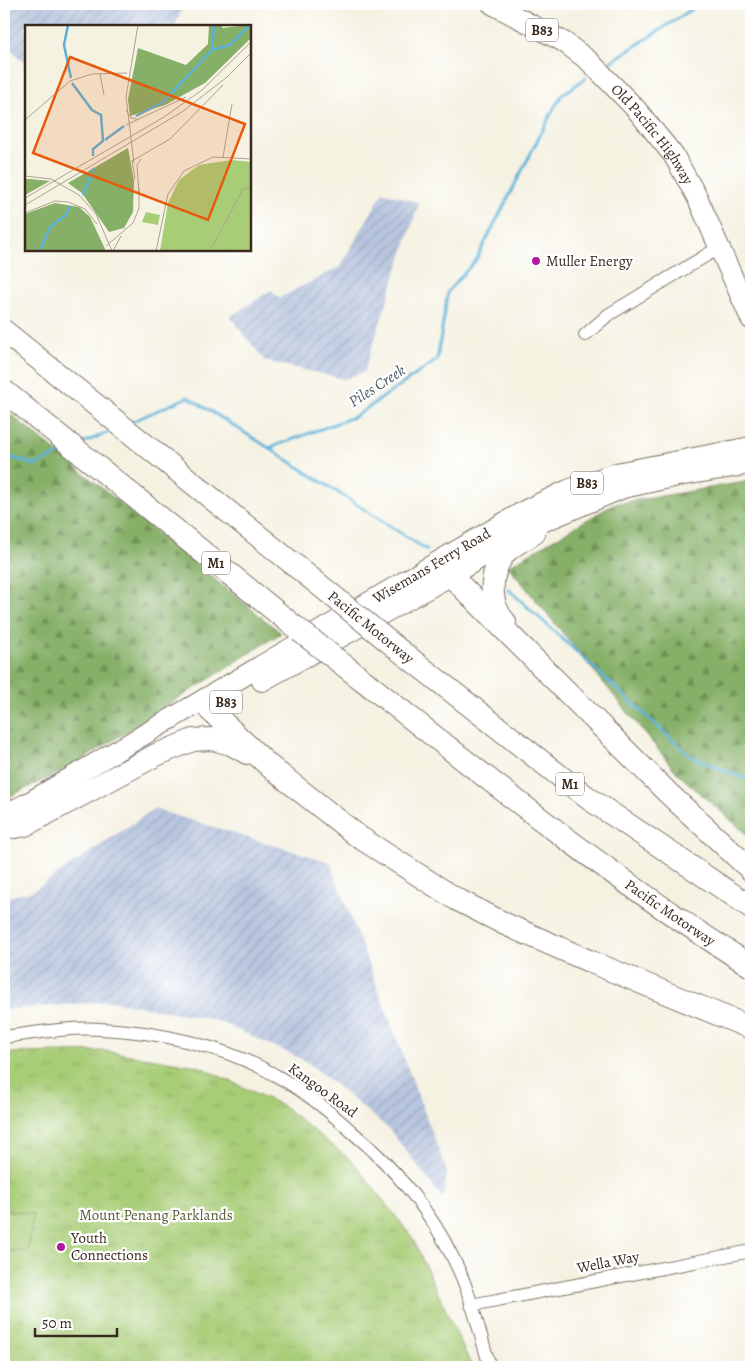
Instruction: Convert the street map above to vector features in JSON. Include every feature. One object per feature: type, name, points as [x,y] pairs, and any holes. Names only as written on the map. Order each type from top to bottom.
[{"type":"highway","name":"Pacific Motorway","points":[[4,331],[399,650],[588,798],[751,907]]},
{"type":"highway","name":"Pacific Motorway","points":[[4,391],[300,631],[562,836],[668,912],[751,966]]},
{"type":"highway","points":[[528,652],[529,647],[499,616],[494,604],[492,589],[494,576],[501,558],[506,551],[534,533],[535,524]]},
{"type":"highway","points":[[444,569],[669,794],[751,870]]},
{"type":"highway","points":[[207,705],[268,766],[359,836],[456,899],[505,924],[589,961],[751,1028]]},
{"type":"highway","points":[[8,825],[25,825],[156,755],[193,740],[212,739],[231,744],[264,766],[268,766]]},
{"type":"main road","name":"Old Pacific Highway","points":[[492,4],[564,42],[589,61],[636,109],[674,156],[697,197],[751,319]]},
{"type":"main road","name":"Wisemans Ferry Road","points":[[444,569],[526,510],[568,490],[616,473],[751,448]]},
{"type":"main road","name":"Wisemans Ferry Road","points":[[8,825],[207,705],[444,569],[535,524],[623,488],[751,464]]},
{"type":"street","points":[[585,335],[608,315],[720,247]]},
{"type":"street","name":"Kangoo Road","points":[[4,1037],[76,1029],[146,1033],[210,1048],[275,1074],[324,1108],[362,1139],[394,1172],[410,1192],[445,1242],[462,1277],[490,1367]]},
{"type":"street","name":"Wella Way","points":[[471,1305],[751,1250]]},
{"type":"shaded area","points":[[4,4],[184,4],[175,25],[25,25],[25,63],[4,42]]},
{"type":"shaded area","points":[[383,192],[419,203],[364,372],[344,379],[265,361],[230,317],[271,290],[279,298],[340,267]]},
{"type":"shaded area","points":[[154,809],[330,862],[447,1172],[443,1199],[389,1129],[306,1061],[215,1020],[111,1001],[4,1010],[4,898],[33,891]]},
{"type":"green space","points":[[4,409],[281,633],[73,766],[4,799]]},
{"type":"green space","points":[[751,481],[751,838],[678,774],[508,566],[614,504]]},
{"type":"green space","name":"Mount Penang Parklands","points":[[105,1051],[198,1066],[283,1106],[354,1163],[412,1237],[472,1367],[4,1367],[4,1055],[13,1053]]},
{"type":"green space","points":[[4,1210],[33,1214],[28,1252],[4,1250]]},
{"type":"waterway","name":"Piles Creek","points":[[612,61],[700,4]]},
{"type":"waterway","name":"Piles Creek","points":[[131,422],[188,397],[269,448],[356,416],[437,360],[448,291],[476,260],[562,95],[586,78]]},
{"type":"waterway","name":"Piles Creek","points":[[83,443],[114,430]]},
{"type":"waterway","points":[[269,448],[427,550]]},
{"type":"waterway","name":"Piles Creek","points":[[4,455],[35,465],[66,451]]},
{"type":"waterway","points":[[508,589],[690,756],[751,781]]},
{"type":"place","name":"Muller Energy","points":[[536,261]]},
{"type":"place","name":"Youth Connections","points":[[61,1247]]}]
